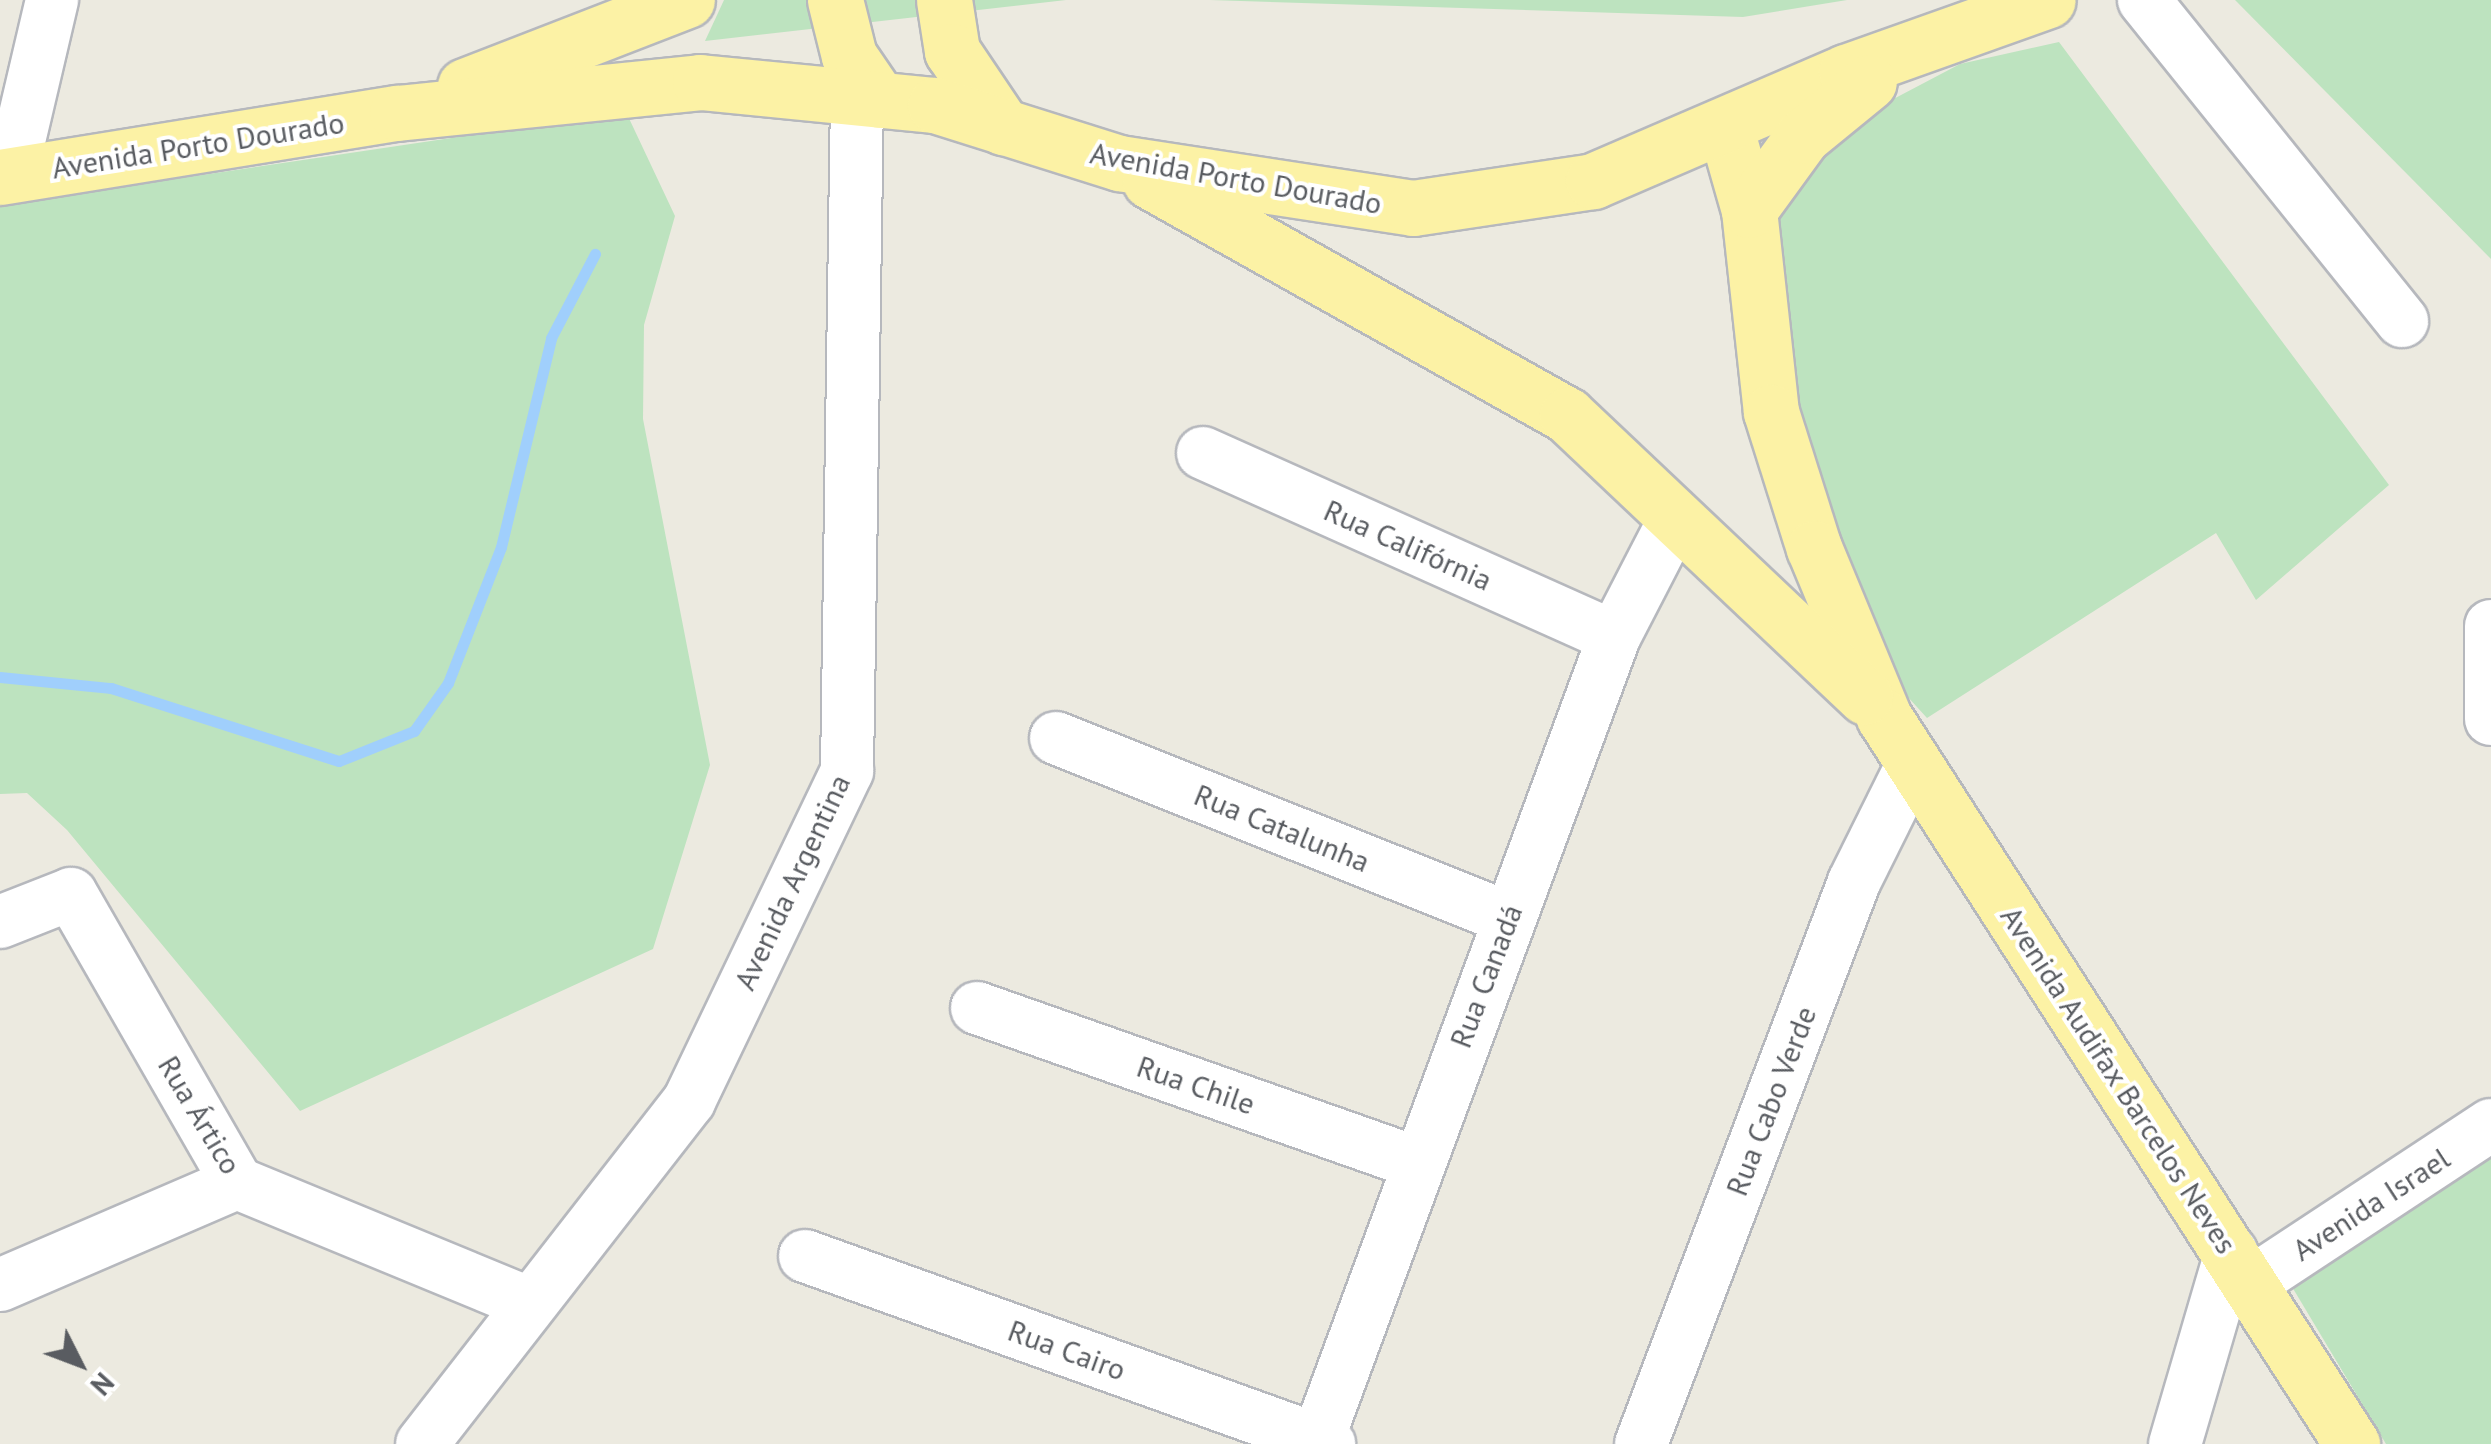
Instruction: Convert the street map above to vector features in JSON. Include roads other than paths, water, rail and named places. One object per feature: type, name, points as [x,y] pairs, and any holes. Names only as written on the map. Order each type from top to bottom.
[{"type":"main road","name":"Avenida Porto Dourado","points":[[397,113],[686,0]]},
{"type":"main road","points":[[835,0],[849,56],[868,99]]},
{"type":"main road","points":[[944,0],[952,51],[1003,127]]},
{"type":"main road","name":"Avenida Porto Dourado","points":[[5,176],[397,113],[700,82],[868,99],[1003,127],[1119,163],[1413,208],[1593,181],[2037,3]]},
{"type":"main road","points":[[1750,210],[1803,136],[1864,85],[2037,3]]},
{"type":"main road","name":"Avenida Audifax Barcelos Neves","points":[[1725,126],[1750,210],[1771,412],[1814,548],[1884,717],[2352,1444]]},
{"type":"main road","name":"Avenida Audifax Barcelos Neves","points":[[1119,163],[1567,415],[1884,717]]},
{"type":"street","points":[[5,176],[52,0]]},
{"type":"street","points":[[2144,0],[2402,321]]},
{"type":"street","name":"Avenida Argentina","points":[[422,1444],[689,1101],[847,772],[868,99]]},
{"type":"street","name":"Rua Califórnia","points":[[1203,453],[1614,636]]},
{"type":"street","name":"Rua Canadá","points":[[1321,1443],[1415,1162],[1614,636],[1676,517]]},
{"type":"street","points":[[2491,626],[2491,719]]},
{"type":"street","name":"Rua Catalunha","points":[[1056,738],[1509,918]]},
{"type":"street","name":"Rua Cabo Verde","points":[[1641,1444],[1854,882],[1913,763]]},
{"type":"street","name":"Rua Ártico","points":[[0,922],[71,894],[238,1183],[530,1304]]},
{"type":"street","name":"Rua Chile","points":[[976,1008],[1415,1162]]},
{"type":"street","name":"Avenida Israel","points":[[2241,1268],[2491,1125]]},
{"type":"street","points":[[0,1285],[238,1183]]},
{"type":"street","name":"Rua Cairo","points":[[805,1256],[1321,1443]]},
{"type":"street","points":[[2175,1444],[2241,1268]]},
{"type":"waterway","points":[[0,677],[111,688],[339,761],[414,731],[448,683],[501,547],[551,338],[595,254]]}]
